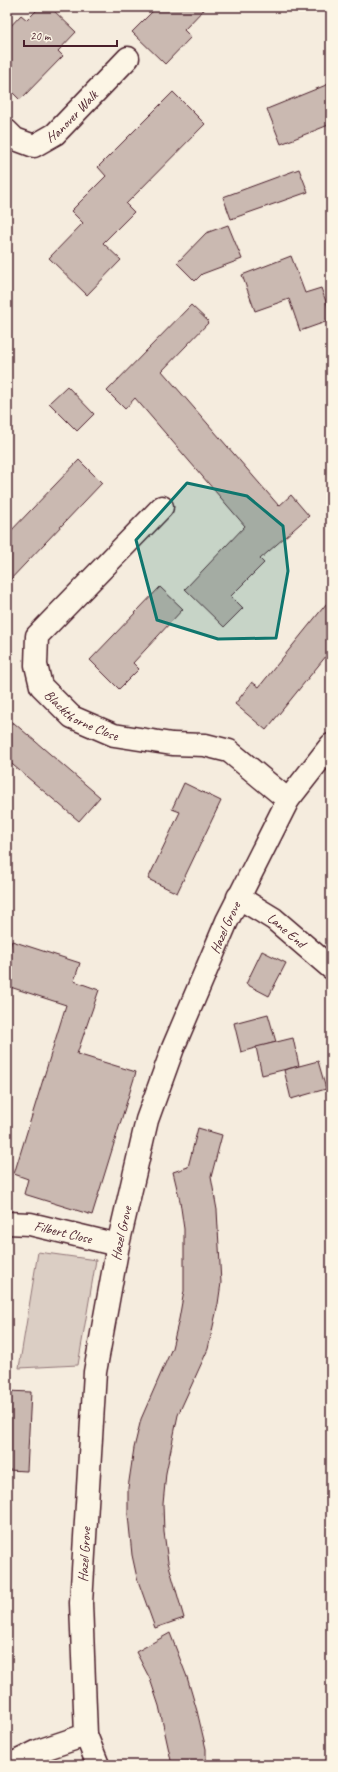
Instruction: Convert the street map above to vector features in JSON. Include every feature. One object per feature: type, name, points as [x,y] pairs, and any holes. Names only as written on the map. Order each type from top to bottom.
[{"type":"street","name":"Hanover Walk","points":[[7,131],[15,139],[34,146],[55,134],[128,58]]},
{"type":"street","name":"Blackthorne Close","points":[[162,507],[37,636],[36,665],[41,686],[72,717],[114,735],[172,744],[205,745],[229,751],[288,800]]},
{"type":"street","name":"Hazel Grove","points":[[98,1765],[86,1735],[81,1603],[95,1372],[118,1244],[147,1120],[173,1048],[238,897],[288,800],[331,744]]},
{"type":"street","name":"Lane End","points":[[238,897],[274,919],[331,968]]},
{"type":"street","name":"Filbert Close","points":[[7,1224],[30,1224],[118,1244]]},
{"type":"street","points":[[10,1765],[38,1751],[86,1735]]},
{"type":"highlighted area","points":[[187,483],[247,496],[283,526],[288,571],[276,638],[218,639],[157,620],[136,540]]},
{"type":"shaded area","points":[[38,1252],[96,1260],[78,1365],[19,1368]]},
{"type":"building","points":[[40,7],[50,7],[76,32],[58,51],[63,56],[20,100],[7,87],[7,30],[21,15],[27,20]]},
{"type":"building","points":[[157,7],[206,7],[184,30],[191,37],[165,64],[132,32]]},
{"type":"building","points":[[331,83],[331,124],[281,144],[267,109]]},
{"type":"building","points":[[173,92],[205,124],[126,204],[134,212],[103,243],[121,260],[87,295],[49,258],[83,223],[71,211],[106,176],[98,167]]},
{"type":"building","points":[[299,169],[308,192],[231,219],[223,197]]},
{"type":"building","points":[[228,225],[242,259],[202,274],[195,281],[177,263],[206,233]]},
{"type":"building","points":[[291,256],[305,293],[321,288],[331,315],[331,320],[300,331],[289,299],[255,311],[242,275]]},
{"type":"building","points":[[191,305],[209,322],[162,371],[279,506],[291,495],[309,516],[260,559],[264,563],[231,596],[243,608],[224,627],[185,589],[245,526],[135,398],[125,409],[107,391]]},
{"type":"building","points":[[67,386],[94,414],[77,431],[49,403]]},
{"type":"building","points":[[79,460],[102,483],[7,583],[7,535]]},
{"type":"building","points":[[160,587],[183,609],[133,663],[139,669],[119,689],[90,660]]},
{"type":"building","points":[[331,598],[331,650],[266,730],[235,704],[252,682],[259,687]]},
{"type":"building","points":[[7,717],[100,797],[79,821],[7,760]]},
{"type":"building","points":[[184,783],[221,801],[177,893],[148,879],[180,812],[172,809]]},
{"type":"building","points":[[12,941],[80,963],[74,981],[99,990],[77,1054],[136,1072],[92,1215],[24,1194],[28,1179],[14,1174],[66,1005],[7,986],[7,955]]},
{"type":"building","points":[[262,951],[286,963],[269,996],[246,984]]},
{"type":"building","points":[[268,1014],[276,1042],[241,1052],[234,1023]]},
{"type":"building","points":[[293,1038],[299,1066],[262,1075],[256,1047]]},
{"type":"building","points":[[318,1061],[326,1089],[291,1099],[284,1070]]},
{"type":"building","points":[[198,1128],[222,1135],[211,1177],[217,1210],[221,1283],[208,1349],[178,1415],[166,1473],[163,1504],[164,1532],[168,1562],[184,1618],[155,1628],[137,1578],[132,1555],[128,1515],[128,1488],[134,1448],[141,1419],[172,1348],[179,1319],[184,1291],[184,1229],[180,1201],[173,1172],[188,1167]]},
{"type":"building","points":[[7,1391],[31,1392],[27,1471],[7,1470]]},
{"type":"building","points":[[170,1633],[187,1677],[197,1711],[206,1749],[206,1765],[172,1765],[159,1706],[150,1679],[136,1652]]}]
